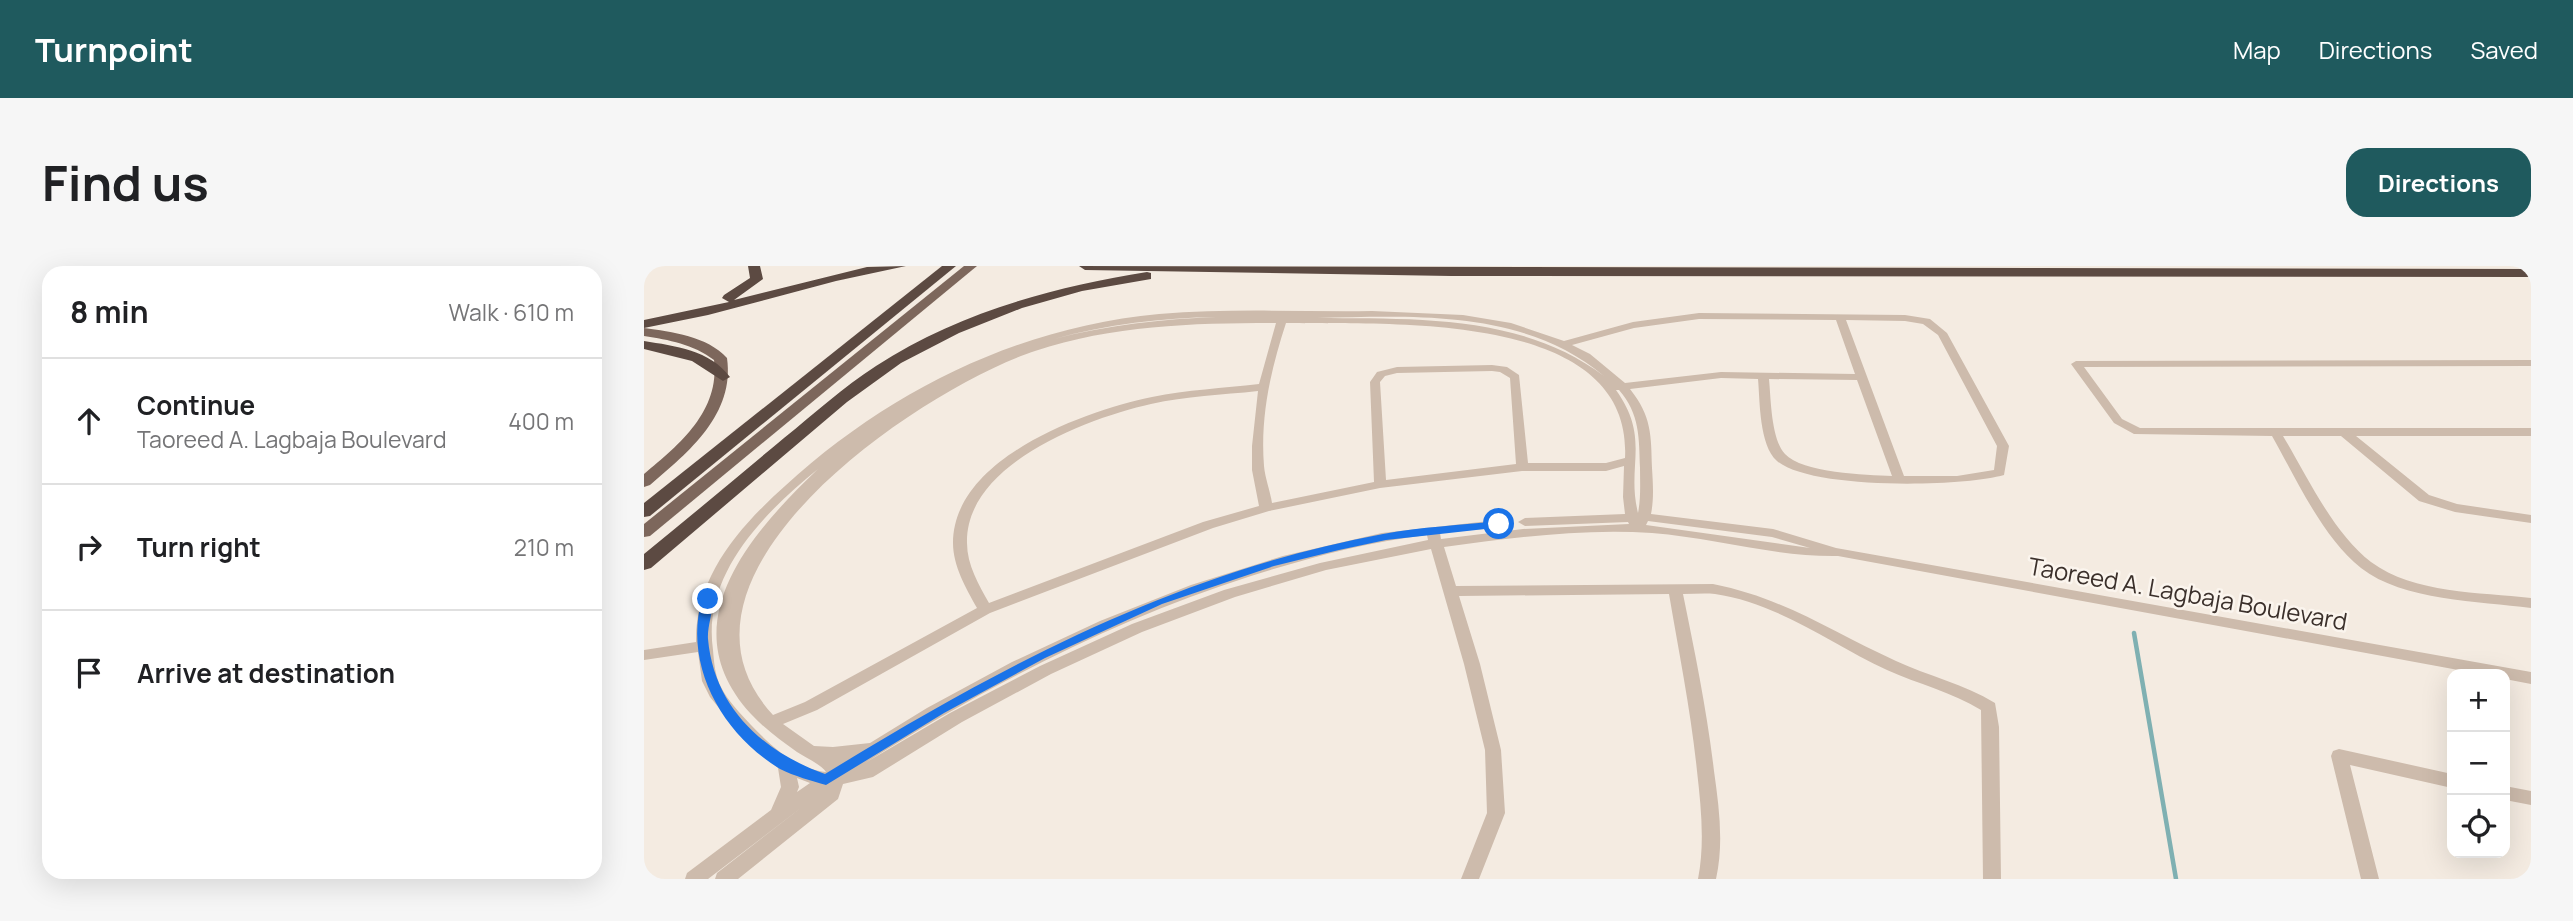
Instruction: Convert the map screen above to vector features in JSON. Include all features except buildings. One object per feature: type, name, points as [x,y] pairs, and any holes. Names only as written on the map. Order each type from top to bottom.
[{"type":"highway","points":[[644,321],[688,312],[737,294],[757,279],[754,266]]},
{"type":"highway","points":[[644,321],[686,317],[826,279],[900,266]]},
{"type":"highway","points":[[1085,266],[1299,271]]},
{"type":"highway","points":[[1742,266],[2531,267]]},
{"type":"highway","points":[[2057,273],[2140,267]]},
{"type":"highway","points":[[644,564],[871,376],[950,331],[1048,297],[1108,282],[1197,271],[2531,273]]},
{"type":"highway","points":[[644,512],[949,273]]},
{"type":"highway","points":[[644,345],[697,358],[709,363],[723,377]]},
{"type":"main road","points":[[644,532],[949,273],[971,266]]},
{"type":"main road","points":[[644,332],[682,338],[709,349],[720,358],[723,377],[718,401],[695,433],[644,482]]},
{"type":"street","points":[[874,767],[834,776],[786,765],[738,725],[712,686],[703,646],[702,618],[715,577],[732,549],[788,490],[885,414],[920,392],[988,358],[1095,326],[1183,315],[1408,322],[1478,327],[1535,341],[1563,354],[1616,387],[1638,408],[1645,424],[1637,520]]},
{"type":"street","points":[[1571,345],[1633,325],[1699,316],[1905,317],[1936,325],[2003,446],[2000,472],[1990,477],[1962,482],[1824,475],[1794,467],[1782,459],[1773,444],[1763,376]]},
{"type":"street","points":[[1266,508],[1258,469],[1257,437],[1283,318]]},
{"type":"street","points":[[834,776],[810,752],[757,712],[727,659],[722,631],[726,599],[736,573],[802,491],[866,440],[930,395],[989,366],[1042,346],[1157,324],[1283,318],[1451,318],[1512,327],[1571,345],[1607,370],[1628,415],[1631,477],[1637,520]]},
{"type":"street","points":[[1840,318],[1899,478]]},
{"type":"street","points":[[2531,363],[2076,364],[2118,421],[2138,432],[2531,432]]},
{"type":"street","points":[[1380,484],[1374,383],[1381,374],[1397,370],[1492,368],[1511,373],[1516,377],[1522,467]]},
{"type":"street","points":[[1616,387],[1685,377],[1860,377]]},
{"type":"street","points":[[985,610],[967,576],[960,539],[963,521],[979,490],[1015,456],[1082,422],[1126,407],[1153,400],[1266,387]]},
{"type":"street","points":[[2343,431],[2424,498],[2465,510],[2531,519]]},
{"type":"street","points":[[2276,433],[2341,538],[2366,566],[2386,578],[2412,585],[2531,603]]},
{"type":"street","points":[[770,723],[811,706],[985,610],[1135,551],[1266,508],[1380,484],[1522,467],[1606,467],[1632,460]]},
{"type":"street","points":[[1606,467],[1631,477]]},
{"type":"street","name":"Taoreed A. Lagbaja Boulevard","points":[[694,879],[778,814],[885,743],[1041,655],[1158,601],[1282,561],[1386,536],[1556,529],[1637,520],[1797,551],[1838,552],[2531,678]]},
{"type":"street","points":[[1434,536],[1472,664],[1493,750],[1496,813],[1470,879]]},
{"type":"street","name":"Taoreed A. Lagbaja Boulevard","points":[[724,879],[826,798],[1033,674],[1187,607],[1320,565],[1434,536]]},
{"type":"street","points":[[1449,591],[1675,589],[1744,593],[1821,626],[1888,664],[1949,687],[1989,706],[1992,879]]},
{"type":"street","points":[[1675,589],[1702,727],[1710,808],[1710,864],[1707,879]]},
{"type":"street","points":[[644,655],[703,646]]},
{"type":"street","name":"Taoreed A. Lagbaja Boulevard","points":[[2445,662],[2531,678]]},
{"type":"street","points":[[785,735],[811,706]]},
{"type":"street","points":[[810,752],[847,752],[885,743]]},
{"type":"street","points":[[2370,879],[2339,756],[2447,780]]},
{"type":"street","points":[[778,814],[790,787],[786,765]]},
{"type":"street","points":[[826,798],[834,776]]},
{"type":"street","points":[[2510,794],[2531,799]]},
{"type":"waterway","points":[[2134,633],[2176,879]]},
{"type":"route","points":[[708,599],[702,618],[702,639],[712,686],[738,725],[770,753],[786,765],[826,780],[940,709],[1041,655],[1158,601],[1270,564],[1339,546],[1386,536],[1499,524]]}]
